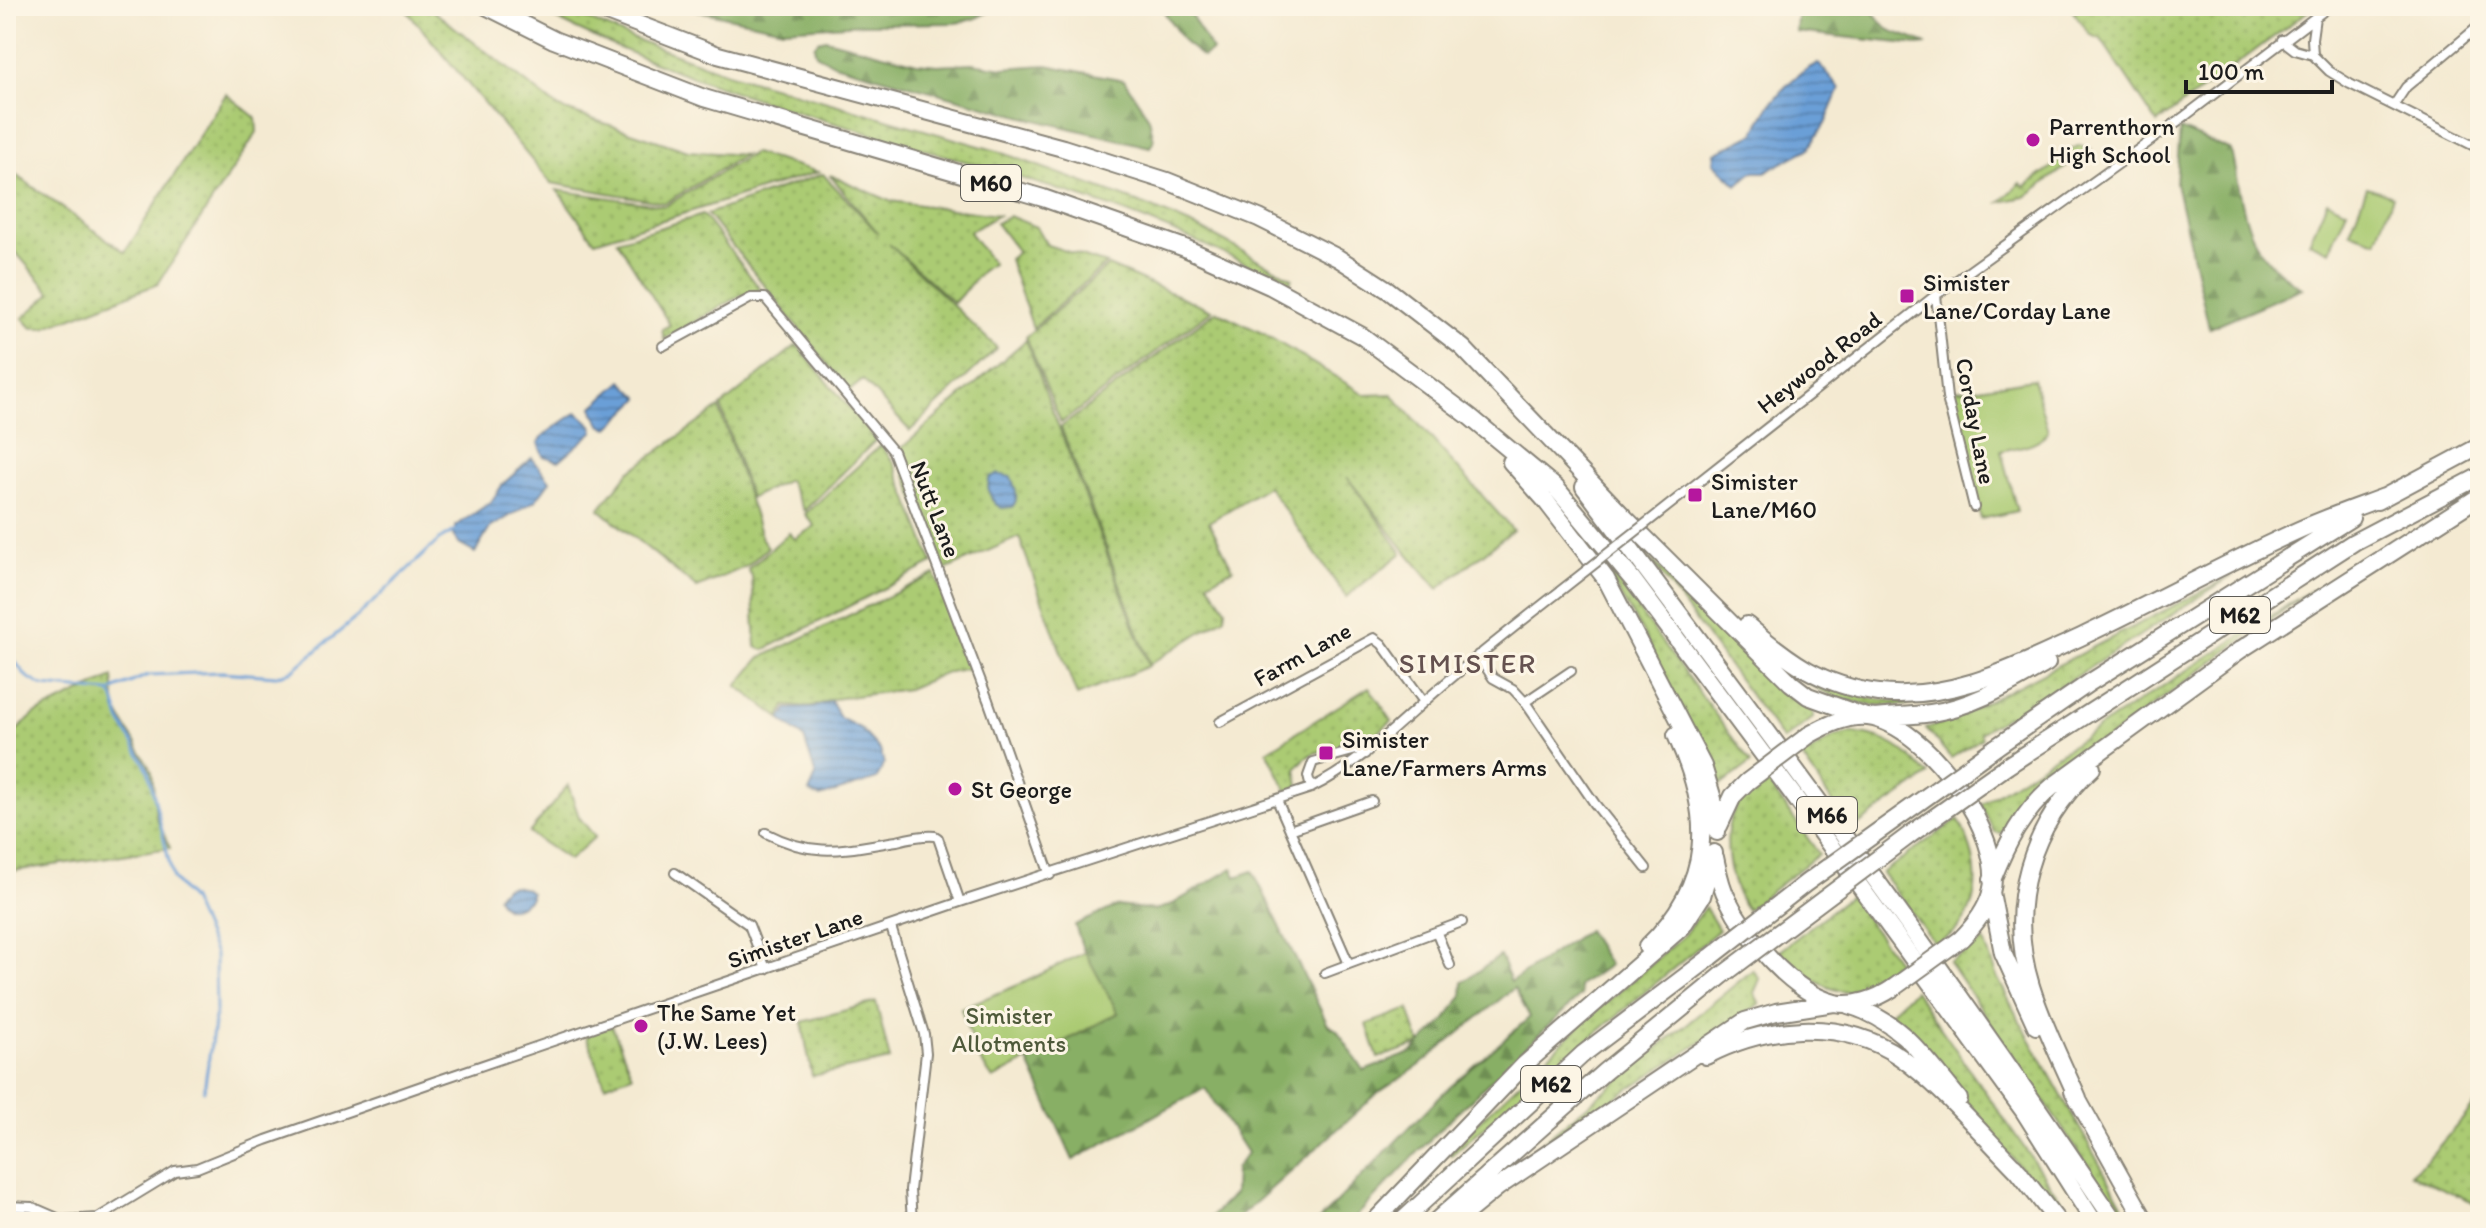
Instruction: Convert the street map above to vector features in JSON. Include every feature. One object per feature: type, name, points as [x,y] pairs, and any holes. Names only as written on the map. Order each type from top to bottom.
[{"type":"highway","name":"M60","points":[[486,6],[554,40],[704,98],[1104,218],[1185,248],[1270,286],[1362,336],[1469,416],[1556,488]]},
{"type":"highway","name":"M60","points":[[591,6],[718,55],[1063,148],[1167,181],[1259,218],[1338,258],[1422,314],[1463,348],[1530,416]]},
{"type":"highway","points":[[1374,1222],[1524,1065],[1682,927],[1702,896],[1717,832],[1713,799],[1703,766],[1606,579],[1545,500],[1469,416]]},
{"type":"highway","points":[[1530,416],[1648,541],[1791,683],[1808,696],[1901,731],[1935,758],[1979,825],[1988,849],[2003,953],[2020,995],[2146,1222]]},
{"type":"highway","name":"M66","points":[[1530,416],[1820,804],[2034,1102],[2115,1222]]},
{"type":"highway","points":[[1648,541],[1787,660],[1828,680],[1879,693],[1928,693],[2006,671],[2153,603],[2289,534],[2384,497],[2480,446]]},
{"type":"highway","name":"M62","points":[[1435,1222],[1604,1072],[1724,974],[1899,843],[2007,766],[2354,542],[2480,476]]},
{"type":"highway","name":"M66","points":[[1556,488],[1633,580],[1803,808],[2023,1110],[2094,1222]]},
{"type":"highway","points":[[1455,1222],[1498,1187],[1745,1021],[1776,1012],[1872,999],[1893,988],[1973,927],[2016,826],[2038,798],[2240,650],[2480,496]]},
{"type":"highway","name":"M62","points":[[1401,1222],[1583,1054],[1806,883],[2089,683],[2384,497]]},
{"type":"highway","points":[[1717,832],[1733,796],[1809,735],[1836,722],[1932,713],[1959,707],[1995,693],[2153,603]]},
{"type":"highway","points":[[1587,1008],[1676,914],[1693,882],[1701,845],[1700,809],[1695,783],[1632,628]]},
{"type":"highway","points":[[2078,1099],[2039,1008],[2023,952],[2022,896],[2033,851],[2046,825],[2076,783],[2117,746],[2240,650]]},
{"type":"highway","points":[[1714,853],[1727,898],[1766,955],[1811,992],[1880,1017],[1904,1034],[2058,1222]]},
{"type":"highway","points":[[1644,1088],[1714,1052],[1771,1033],[1814,1029],[1845,1034],[1876,1044],[1911,1066],[2020,1173]]},
{"type":"street","name":"Heywood Road","points":[[1555,595],[1936,295],[2185,116],[2330,6]]},
{"type":"street","points":[[2313,55],[2315,17]]},
{"type":"street","points":[[2394,105],[2406,87],[2480,25]]},
{"type":"street","points":[[2282,40],[2295,50],[2313,55],[2329,71],[2350,84],[2480,149]]},
{"type":"street","name":"Corday Lane","points":[[1936,295],[1947,398],[1974,507]]},
{"type":"street","name":"Nutt Lane","points":[[663,346],[751,298],[765,298],[893,451],[988,700],[1050,875]]},
{"type":"street","name":"Simister Lane","points":[[6,1206],[32,1207],[62,1220],[98,1218],[175,1171],[197,1168],[316,1122],[960,902],[1311,788],[1336,776],[1365,754],[1478,655],[1555,595]]},
{"type":"street","name":"Farm Lane","points":[[1220,722],[1374,638],[1382,644],[1424,702]]},
{"type":"street","points":[[1478,655],[1493,678],[1513,689],[1525,702],[1595,804],[1646,868]]},
{"type":"street","points":[[1525,702],[1571,671]]},
{"type":"street","points":[[1311,788],[1308,776],[1313,762],[1360,749],[1365,754]]},
{"type":"street","points":[[1277,800],[1349,964]]},
{"type":"street","points":[[1290,830],[1372,801]]},
{"type":"street","points":[[766,833],[800,849],[828,851],[935,836],[960,902]]},
{"type":"street","points":[[675,873],[749,925],[766,969]]},
{"type":"street","points":[[1325,973],[1462,922]]},
{"type":"street","points":[[891,927],[924,1034],[926,1053],[910,1190],[912,1222]]},
{"type":"street","points":[[1437,933],[1450,965]]},
{"type":"street","points":[[108,1214],[114,1222]]},
{"type":"green space","points":[[409,6],[427,6],[559,108],[688,151],[744,155],[665,203],[551,183],[406,10]]},
{"type":"green space","points":[[530,6],[557,6],[629,37],[727,73],[997,151],[1148,206],[1203,230],[1292,278],[1290,284],[1105,205],[800,113],[663,66]]},
{"type":"green space","points":[[676,6],[1001,6],[974,19],[956,23],[783,29]]},
{"type":"green space","points":[[1160,6],[1186,6],[1212,51],[1203,57],[1185,43]]},
{"type":"green space","points":[[1798,6],[1867,6],[1889,30],[1927,44],[1796,32]]},
{"type":"green space","points":[[2069,6],[2315,6],[2157,123],[2101,39],[2090,35]]},
{"type":"green space","points":[[826,39],[917,63],[972,63],[1003,68],[1046,65],[1124,80],[1149,118],[1154,140],[1150,147],[1031,119],[834,64],[816,54],[814,46]]},
{"type":"green space","points":[[226,94],[256,118],[257,132],[158,284],[44,328],[32,328],[23,318],[51,293],[6,241],[6,168],[125,252]]},
{"type":"green space","points":[[2180,129],[2232,151],[2244,212],[2257,245],[2283,275],[2302,288],[2209,328],[2176,183]]},
{"type":"green space","points":[[2080,145],[2090,149],[2025,197],[2000,202],[2021,183],[2024,187]]},
{"type":"green space","points":[[753,153],[818,172],[595,241],[557,190],[665,206]]},
{"type":"green space","points":[[823,174],[878,233],[830,175],[890,201],[998,215],[969,232],[993,264],[983,270],[954,303],[889,244],[997,348],[910,431],[863,380],[849,391],[707,214]]},
{"type":"green space","points":[[2367,187],[2393,196],[2376,241],[2350,232]]},
{"type":"green space","points":[[2327,201],[2347,210],[2329,251],[2309,242]]},
{"type":"green space","points":[[703,215],[761,290],[740,296],[664,339],[662,329],[670,325],[617,240]]},
{"type":"green space","points":[[1009,216],[1036,227],[1047,245],[1106,264],[1033,328],[1009,259],[1018,252],[996,223]]},
{"type":"green space","points":[[1108,266],[1212,310],[1061,423],[1026,337]]},
{"type":"green space","points":[[1216,311],[1264,334],[1366,395],[1392,394],[1513,530],[1438,589],[1347,477],[1402,553],[1346,597],[1268,486],[1209,522],[1233,569],[1208,582],[1226,609],[1225,617],[1150,664],[1061,427]]},
{"type":"green space","points":[[1026,340],[1149,666],[1077,696],[1019,537],[943,571],[897,452]]},
{"type":"green space","points":[[797,345],[876,440],[804,511],[788,480],[750,498],[721,406]]},
{"type":"green space","points":[[2033,379],[2048,431],[2033,443],[2001,451],[2017,511],[1981,519],[1950,389],[1968,390]]},
{"type":"green space","points":[[719,408],[762,539],[768,547],[747,566],[697,588],[599,509],[629,472]]},
{"type":"green space","points":[[881,445],[894,463],[933,563],[764,650],[756,647],[752,577],[748,569],[789,533],[794,539],[815,526],[805,514]]},
{"type":"green space","points":[[1647,555],[1783,692],[1813,712],[1813,718],[1783,740]]},
{"type":"green space","points":[[1606,566],[1751,763],[1721,785],[1642,631],[1604,569]]},
{"type":"green space","points":[[935,574],[970,668],[944,673],[908,689],[833,699],[812,707],[785,706],[780,718],[737,686],[760,658]]},
{"type":"green space","points":[[2232,576],[2010,719],[2007,716],[1980,733],[1982,738],[1951,758],[1926,729],[1965,713]]},
{"type":"green space","points":[[2311,590],[2026,798],[2001,833],[1994,832],[1981,804]]},
{"type":"green space","points":[[1791,671],[1858,695],[1911,702],[2001,682],[1948,698],[1920,703],[1866,704],[1814,687]]},
{"type":"green space","points":[[113,677],[116,709],[152,772],[156,817],[170,848],[6,872],[6,740],[35,714]]},
{"type":"green space","points":[[1369,687],[1392,721],[1360,744],[1324,750],[1309,756],[1296,769],[1299,786],[1287,791],[1267,751]]},
{"type":"green space","points":[[1853,733],[1886,741],[1929,775],[1851,830],[1802,757],[1834,737]]},
{"type":"green space","points":[[1768,783],[1819,854],[1747,910],[1731,873],[1728,830],[1737,806]]},
{"type":"green space","points":[[568,785],[579,817],[595,837],[569,860],[529,833]]},
{"type":"green space","points":[[1958,819],[1974,861],[1975,890],[1972,904],[1954,932],[1935,944],[1882,873]]},
{"type":"green space","points":[[1233,868],[1236,877],[1253,871],[1328,1025],[1337,1030],[1364,1071],[1411,1053],[1444,1021],[1462,997],[1463,982],[1500,956],[1511,982],[1587,930],[1609,965],[1579,986],[1581,995],[1443,1126],[1351,1222],[1317,1222],[1441,1095],[1530,1017],[1514,988],[1419,1066],[1378,1093],[1234,1222],[1199,1222],[1211,1217],[1234,1194],[1235,1169],[1247,1153],[1205,1088],[1073,1160],[1028,1061],[1118,1013],[1083,949],[1075,925],[1117,906],[1155,910],[1171,905]]},
{"type":"green space","points":[[1850,896],[1902,968],[1876,988],[1850,993],[1810,978],[1777,953]]},
{"type":"green space","points":[[1705,907],[1719,930],[1451,1155],[1447,1151],[1585,1021],[1683,936]]},
{"type":"green space","points":[[1984,941],[1996,975],[2016,1014],[2132,1222],[2126,1222],[1949,962]]},
{"type":"green space","name":"Simister Allotments","points":[[1085,952],[1118,1013],[993,1079],[977,1056],[961,1008],[1023,983]]},
{"type":"green space","points":[[1753,970],[1760,979],[1754,993],[1760,1004],[1524,1157]]},
{"type":"green space","points":[[1914,990],[2076,1222],[2066,1222],[1898,1022],[1887,1015]]},
{"type":"green space","points":[[876,1002],[890,1060],[812,1076],[802,1022]]},
{"type":"green space","points":[[1409,1009],[1420,1044],[1378,1058],[1367,1024]]},
{"type":"green space","points":[[612,1026],[632,1075],[605,1085],[586,1035]]},
{"type":"green space","points":[[2480,1099],[2480,1205],[2410,1174],[2427,1160]]},
{"type":"water","points":[[1818,63],[1840,89],[1825,124],[1808,149],[1765,172],[1752,172],[1737,185],[1714,163],[1715,153],[1755,133],[1780,92]]},
{"type":"water","points":[[622,381],[640,398],[609,428],[602,426],[593,407]]},
{"type":"water","points":[[577,412],[592,425],[594,431],[559,461],[543,456],[538,443],[544,435]]},
{"type":"water","points":[[532,458],[550,481],[536,500],[490,528],[475,553],[459,544],[453,535],[456,526],[491,502],[503,484]]},
{"type":"water","points":[[997,474],[1011,477],[1016,497],[1012,507],[1001,508],[990,494],[990,477]]},
{"type":"water","points":[[831,701],[840,718],[860,728],[880,750],[884,763],[877,779],[820,797],[809,792],[816,776],[804,738],[781,720],[787,709],[813,708]]},
{"type":"water","points":[[505,887],[527,889],[531,897],[522,905],[508,908],[497,896]]},
{"type":"waterway","points":[[109,692],[148,675],[221,672],[276,676],[292,671],[357,617],[439,540],[456,530]]},
{"type":"waterway","points":[[6,650],[27,677],[43,686],[109,692],[120,720],[148,770],[173,879],[191,900],[215,954],[216,1011],[204,1090]]},
{"type":"place","name":"Parrenthorn High School","points":[[2033,140]]},
{"type":"place","name":"Simister Lane/Corday Lane","points":[[1907,296]]},
{"type":"place","name":"Simister Lane/M60","points":[[1695,495]]},
{"type":"place","name":"Simister Lane/Farmers Arms","points":[[1326,753]]},
{"type":"place","name":"St George","points":[[955,789]]},
{"type":"place","name":"The Same Yet (J.W. Lees)","points":[[641,1026]]},
{"type":"district","name":"SIMISTER","points":[[1468,663]]}]
